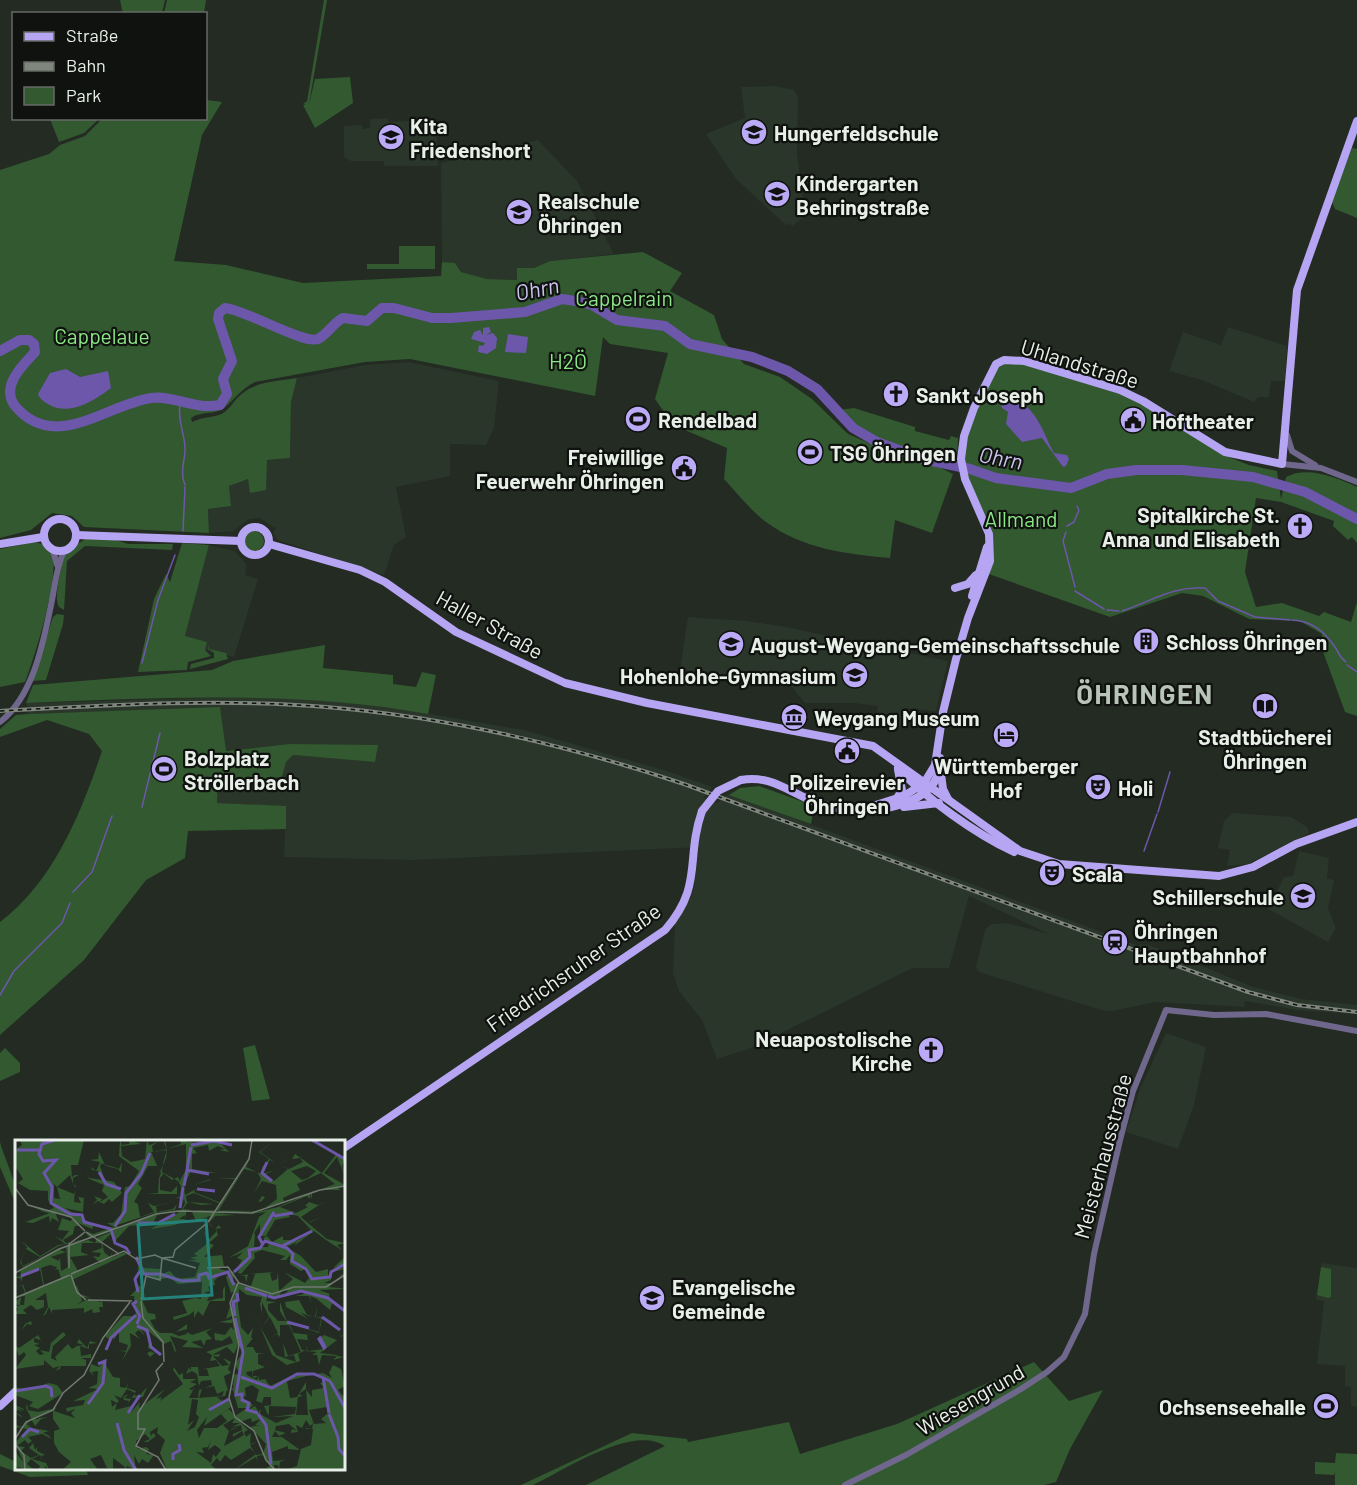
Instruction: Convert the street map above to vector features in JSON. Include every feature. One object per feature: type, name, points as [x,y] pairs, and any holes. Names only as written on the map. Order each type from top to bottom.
[{"type":"main road","points":[[1282,464],[1297,290],[1357,121]]},
{"type":"main road","name":"Uhlandstraße","points":[[989,534],[963,472],[961,459],[964,436],[974,408],[996,364],[1004,360],[1024,361],[1120,390],[1143,401],[1225,452],[1282,464]]},
{"type":"main road","points":[[59,519],[72,525],[76,535],[73,545],[64,551],[53,550],[46,545],[43,537],[49,523],[59,519]]},
{"type":"main road","points":[[257,527],[267,533],[269,544],[265,551],[254,555],[246,552],[241,541],[244,532],[257,527]]},
{"type":"main road","points":[[924,788],[931,776],[938,750],[949,685],[989,534]]},
{"type":"main road","points":[[968,618],[990,561],[989,534]]},
{"type":"main road","points":[[76,535],[241,541]]},
{"type":"main road","points":[[0,544],[43,537]]},
{"type":"main road","name":"Haller Straße","points":[[269,544],[360,570],[385,582],[456,632],[555,679],[607,694],[858,741],[873,746],[924,788]]},
{"type":"main road","points":[[955,588],[973,580],[982,563]]},
{"type":"main road","points":[[938,750],[943,789],[951,803]]},
{"type":"main road","points":[[896,765],[902,790],[896,799]]},
{"type":"main road","points":[[924,788],[940,767]]},
{"type":"main road","name":"Friedrichsruher Straße","points":[[345,1147],[665,930],[677,916],[691,886],[697,833],[702,812],[717,791],[741,780],[770,781],[839,809],[875,810],[901,805],[924,788]]},
{"type":"main road","points":[[924,788],[951,803],[1031,856]]},
{"type":"main road","points":[[924,788],[939,804],[999,845],[1018,854],[1059,864],[1220,876],[1253,867],[1296,844],[1357,822]]},
{"type":"main road","name":"Friedrichsruher Straße","points":[[860,810],[924,788]]},
{"type":"main road","points":[[875,810],[939,804]]},
{"type":"main road","points":[[0,1406],[15,1392]]},
{"type":"street","points":[[1286,433],[1292,451],[1302,459],[1357,482]]},
{"type":"street","points":[[1282,464],[1321,468]]},
{"type":"street","points":[[53,550],[57,566]]},
{"type":"street","points":[[0,722],[18,705],[31,676],[51,609],[57,566],[64,551]]},
{"type":"street","name":"Meisterhausstraße","points":[[1085,1314],[1092,1263],[1133,1091],[1166,1010],[1214,1015],[1266,1014],[1357,1031]]},
{"type":"street","name":"Wiesengrund","points":[[845,1485],[906,1455],[1047,1372],[1064,1357],[1085,1314]]},
{"type":"shaded area","name":"Hungerfeldschule","points":[[775,86],[794,90],[798,97],[797,152],[804,208],[803,218],[792,226],[789,223],[786,225],[736,179],[706,134],[745,118],[741,87]]},
{"type":"shaded area","name":"Kita Friedenshort","points":[[388,118],[388,122],[432,119],[432,125],[436,125],[438,166],[384,166],[384,161],[351,161],[344,157],[344,126],[362,125],[362,129],[370,128],[370,119]]},
{"type":"shaded area","name":"Realschule Öhringen","points":[[538,140],[577,181],[614,254],[550,261],[534,268],[518,268],[517,280],[487,279],[461,272],[455,263],[442,262],[441,163]]},
{"type":"shaded area","points":[[489,327],[491,332],[486,335],[493,333],[497,338],[496,348],[487,354],[478,352],[479,345],[483,346],[485,343],[471,339],[474,332],[480,330],[483,335],[483,328]]},
{"type":"shaded area","points":[[1228,327],[1287,346],[1285,381],[1271,381],[1269,397],[1258,397],[1254,402],[1202,380],[1169,371],[1183,332],[1221,345]]},
{"type":"shaded area","points":[[508,334],[528,337],[526,353],[505,352]]},
{"type":"shaded area","points":[[409,362],[499,381],[494,428],[486,445],[450,444],[450,476],[396,487],[406,537],[394,545],[384,575],[278,540],[273,533],[276,527],[274,528],[260,518],[249,519],[233,531],[209,533],[208,509],[231,506],[229,486],[248,479],[251,493],[267,460],[290,458],[291,402],[297,378],[365,365]]},
{"type":"shaded area","points":[[66,369],[80,377],[108,371],[111,388],[81,406],[56,408],[43,401],[38,394],[50,373]]},
{"type":"shaded area","points":[[1015,400],[1035,415],[1054,453],[1067,455],[1069,459],[1066,466],[1063,467],[1042,438],[1022,442],[1006,424],[1008,412],[1002,408],[1000,402]]},
{"type":"shaded area","points":[[209,545],[235,551],[247,565],[245,575],[258,579],[234,657],[202,649],[185,637]]},
{"type":"shaded area","name":"Hohenlohe-Gymnasium","points":[[688,617],[781,626],[948,661],[936,711],[904,708],[900,727],[875,723],[878,706],[854,703],[805,703],[787,681],[769,678],[761,672],[736,671],[717,677],[680,669]]},
{"type":"shaded area","points":[[236,697],[324,700],[412,711],[524,730],[667,771],[712,787],[704,798],[710,801],[717,803],[728,794],[1137,945],[1145,944],[1163,950],[1253,987],[1301,999],[1357,1005],[1357,1014],[1297,1010],[1245,1001],[1244,1007],[1156,1002],[1112,1011],[1101,1010],[979,972],[976,967],[985,930],[991,924],[1007,923],[1049,934],[969,896],[949,968],[913,968],[751,1048],[717,1059],[702,1020],[679,991],[673,973],[675,923],[693,893],[699,847],[413,860],[284,857],[286,807],[217,803],[218,781],[282,777],[286,762],[293,755],[375,762],[289,744],[225,751],[159,710],[28,714],[26,703]]},
{"type":"shaded area","points":[[1233,813],[1291,817],[1307,827],[1309,833],[1248,864],[1227,866],[1230,850],[1218,848],[1224,821]]},
{"type":"shaded area","name":"Schillerschule","points":[[1299,851],[1329,858],[1327,878],[1334,880],[1328,908],[1336,928],[1328,942],[1268,909],[1284,877],[1293,876]]},
{"type":"shaded area","points":[[1166,1033],[1206,1047],[1194,1105],[1178,1149],[1126,1132],[1140,1089]]},
{"type":"shaded area","points":[[1322,1263],[1357,1268],[1357,1407],[1351,1406],[1351,1387],[1345,1386],[1345,1366],[1317,1364],[1324,1301],[1316,1300]]},
{"type":"green space","points":[[120,0],[165,0],[162,12],[123,12]]},
{"type":"green space","points":[[167,0],[206,0],[204,12],[164,12]]},
{"type":"green space","points":[[324,0],[327,0],[309,104],[315,79],[350,77],[353,103],[315,128],[303,105],[306,104],[303,104],[307,101]]},
{"type":"green space","points":[[207,100],[222,102],[202,135],[174,261],[226,265],[303,283],[441,276],[442,262],[455,263],[461,272],[487,279],[517,280],[517,268],[534,268],[550,261],[643,252],[682,273],[670,291],[714,315],[722,339],[744,364],[780,377],[812,399],[848,434],[953,474],[932,533],[895,520],[890,558],[825,549],[780,531],[755,513],[724,479],[727,448],[673,425],[655,399],[668,353],[610,344],[603,337],[595,396],[410,359],[365,362],[255,382],[224,408],[216,412],[199,414],[191,418],[192,422],[223,413],[240,396],[255,386],[297,378],[291,402],[290,458],[267,460],[266,490],[250,493],[248,479],[229,486],[231,506],[208,509],[209,533],[84,527],[72,516],[52,513],[31,530],[0,538],[0,170],[49,154],[60,145],[85,136],[101,120],[207,120]]},
{"type":"green space","points":[[50,120],[98,120],[84,133],[59,142]]},
{"type":"green space","points":[[1352,148],[1357,149],[1357,218],[1335,209],[1332,202]]},
{"type":"green space","points":[[399,246],[435,246],[435,269],[367,269],[367,264],[399,264]]},
{"type":"green space","name":"Allmand","points":[[1010,360],[1120,390],[1221,454],[1249,465],[1277,471],[1281,499],[1286,477],[1303,472],[1322,474],[1357,487],[1357,543],[1352,537],[1348,540],[1333,526],[1334,521],[1281,502],[1256,498],[1245,572],[1256,607],[1282,603],[1319,616],[1324,612],[1351,622],[1357,602],[1357,716],[1345,712],[1322,649],[1322,634],[1300,621],[1249,619],[1203,596],[1182,593],[1110,617],[986,573],[991,546],[960,461],[962,434],[996,364]]},
{"type":"green space","points":[[854,408],[915,427],[915,431],[949,440],[951,436],[958,438],[957,464],[924,456],[879,439],[852,422],[839,410]]},
{"type":"green space","points":[[254,531],[261,534],[264,541],[261,548],[254,551],[247,548],[244,541],[247,534]]},
{"type":"green space","points":[[85,539],[113,539],[128,544],[173,544],[172,550],[85,546],[67,561],[64,610],[59,607],[57,596],[65,553]]},
{"type":"green space","points":[[34,542],[48,548],[53,560],[53,575],[46,614],[25,682],[0,687],[0,549]]},
{"type":"green space","points":[[182,543],[209,545],[185,636],[207,642],[205,650],[211,656],[188,662],[187,670],[138,672],[154,599],[166,574],[170,582]]},
{"type":"green space","points":[[57,614],[64,615],[63,624],[46,680],[32,681],[53,617]]},
{"type":"green space","points":[[209,645],[209,649],[226,653],[228,659],[190,669],[191,664],[214,658],[214,653],[208,649]]},
{"type":"green space","points":[[325,645],[323,668],[393,675],[393,684],[416,687],[422,672],[436,675],[428,714],[328,701],[278,699],[177,698],[26,703],[33,685],[212,670],[233,661]]},
{"type":"green space","points":[[220,707],[226,751],[289,744],[378,745],[375,762],[293,755],[286,762],[282,777],[218,781],[217,803],[286,806],[286,829],[188,831],[185,858],[146,880],[84,960],[0,1035],[0,922],[36,887],[50,866],[75,822],[102,751],[89,734],[47,720],[0,737],[0,729],[16,715]]},
{"type":"green space","points":[[759,786],[809,804],[813,813],[811,824],[729,795],[740,788]]},
{"type":"green space","points":[[255,1045],[270,1099],[252,1101],[243,1048]]},
{"type":"green space","points":[[5,1048],[20,1063],[20,1072],[0,1081],[0,1053]]},
{"type":"green space","points":[[0,1142],[15,1186],[15,1202],[0,1167]]},
{"type":"green space","points":[[1321,1267],[1331,1269],[1331,1297],[1328,1298],[1317,1295]]},
{"type":"green space","points":[[1034,1362],[1069,1401],[1103,1390],[1070,1449],[1056,1482],[1044,1485],[586,1485],[665,1446],[651,1441],[635,1441],[617,1445],[580,1460],[533,1485],[521,1485],[632,1433],[687,1439],[688,1442],[789,1422],[800,1454],[897,1424]]},
{"type":"green space","points":[[1336,1453],[1357,1454],[1357,1485],[1335,1485],[1335,1472],[1334,1475],[1315,1474],[1315,1462],[1335,1463]]},
{"type":"green space","points":[[0,1454],[15,1462],[15,1470],[86,1470],[88,1475],[30,1477],[0,1466]]},
{"type":"waterway","name":"Ohrn","points":[[0,351],[20,340],[29,340],[34,344],[35,352],[15,376],[10,391],[11,398],[15,406],[30,419],[47,426],[63,426],[151,398],[201,406],[220,405],[227,394],[223,379],[232,361],[218,319],[219,313],[225,308],[301,337],[318,339],[343,318],[367,321],[382,308],[394,308],[432,318],[451,318],[525,312],[562,299],[592,305],[617,320],[665,326],[690,344],[752,357],[788,371],[817,389],[853,428],[877,442],[923,459],[970,469],[996,478],[1071,488],[1107,474],[1136,470],[1182,470],[1253,477],[1305,492],[1357,519]]},
{"type":"waterway","points":[[180,403],[185,446],[183,472],[185,485]]},
{"type":"waterway","points":[[183,531],[185,487]]},
{"type":"waterway","points":[[1067,526],[1074,522],[1079,510],[1077,506]]},
{"type":"waterway","points":[[1066,532],[1063,541],[1075,587]]},
{"type":"waterway","points":[[142,663],[158,600],[175,555]]},
{"type":"waterway","points":[[1122,611],[1183,589],[1205,588],[1217,600]]},
{"type":"waterway","points":[[1075,591],[1104,609]]},
{"type":"waterway","points":[[1218,601],[1255,617],[1290,620]]},
{"type":"waterway","points":[[1107,610],[1119,611]]},
{"type":"waterway","points":[[1292,620],[1306,622],[1322,632],[1346,662]]},
{"type":"waterway","points":[[1347,665],[1357,672]]},
{"type":"waterway","points":[[142,807],[160,733]]},
{"type":"waterway","points":[[1158,812],[1170,772]]},
{"type":"waterway","points":[[1144,851],[1157,814]]},
{"type":"waterway","points":[[73,892],[92,872],[112,816]]},
{"type":"waterway","points":[[0,995],[14,971],[62,923],[70,903]]},
{"type":"railway","points":[[0,711],[163,703],[286,704],[372,712],[462,725],[552,745],[684,784],[1248,992],[1297,1005],[1357,1012]]},
{"type":"place","name":"Hungerfeldschule","points":[[754,132]]},
{"type":"place","name":"Kita Friedenshort","points":[[391,137]]},
{"type":"place","name":"Kindergarten Behringstraße","points":[[777,194]]},
{"type":"place","name":"Realschule Öhringen","points":[[519,212]]},
{"type":"place","name":"Sankt Joseph","points":[[896,394]]},
{"type":"place","name":"Rendelbad","points":[[638,419]]},
{"type":"place","name":"Hoftheater","points":[[1133,420]]},
{"type":"place","name":"TSG Öhringen","points":[[810,452]]},
{"type":"place","name":"Freiwillige Feuerwehr Öhringen","points":[[684,468]]},
{"type":"place","name":"Spitalkirche St. Anna und Elisabeth","points":[[1300,526]]},
{"type":"place","name":"Schloss Öhringen","points":[[1146,641]]},
{"type":"place","name":"August-Weygang-Gemeinschaftsschule","points":[[731,644]]},
{"type":"place","name":"Hohenlohe-Gymnasium","points":[[855,675]]},
{"type":"place","name":"Stadtbücherei Öhringen","points":[[1265,706]]},
{"type":"place","name":"Weygang Museum","points":[[794,717]]},
{"type":"place","name":"Württemberger Hof","points":[[1006,735]]},
{"type":"place","name":"Polizeirevier Öhringen","points":[[847,751]]},
{"type":"place","name":"Bolzplatz Ströllerbach","points":[[164,769]]},
{"type":"place","name":"Holi","points":[[1098,787]]},
{"type":"place","name":"Scala","points":[[1052,873]]},
{"type":"place","name":"Schillerschule","points":[[1303,896]]},
{"type":"place","name":"Öhringen Hauptbahnhof","points":[[1115,942]]},
{"type":"place","name":"Neuapostolische Kirche","points":[[931,1050]]},
{"type":"place","name":"Evangelische Gemeinde","points":[[652,1298]]},
{"type":"place","name":"Ochsenseehalle","points":[[1326,1406]]},
{"type":"district","name":"ÖHRINGEN","points":[[1145,693]]},
{"type":"park label","name":"Cappelrain","points":[[624,297]]},
{"type":"park label","name":"Cappelaue","points":[[102,335]]},
{"type":"park label","name":"H2Ö","points":[[568,360]]}]
